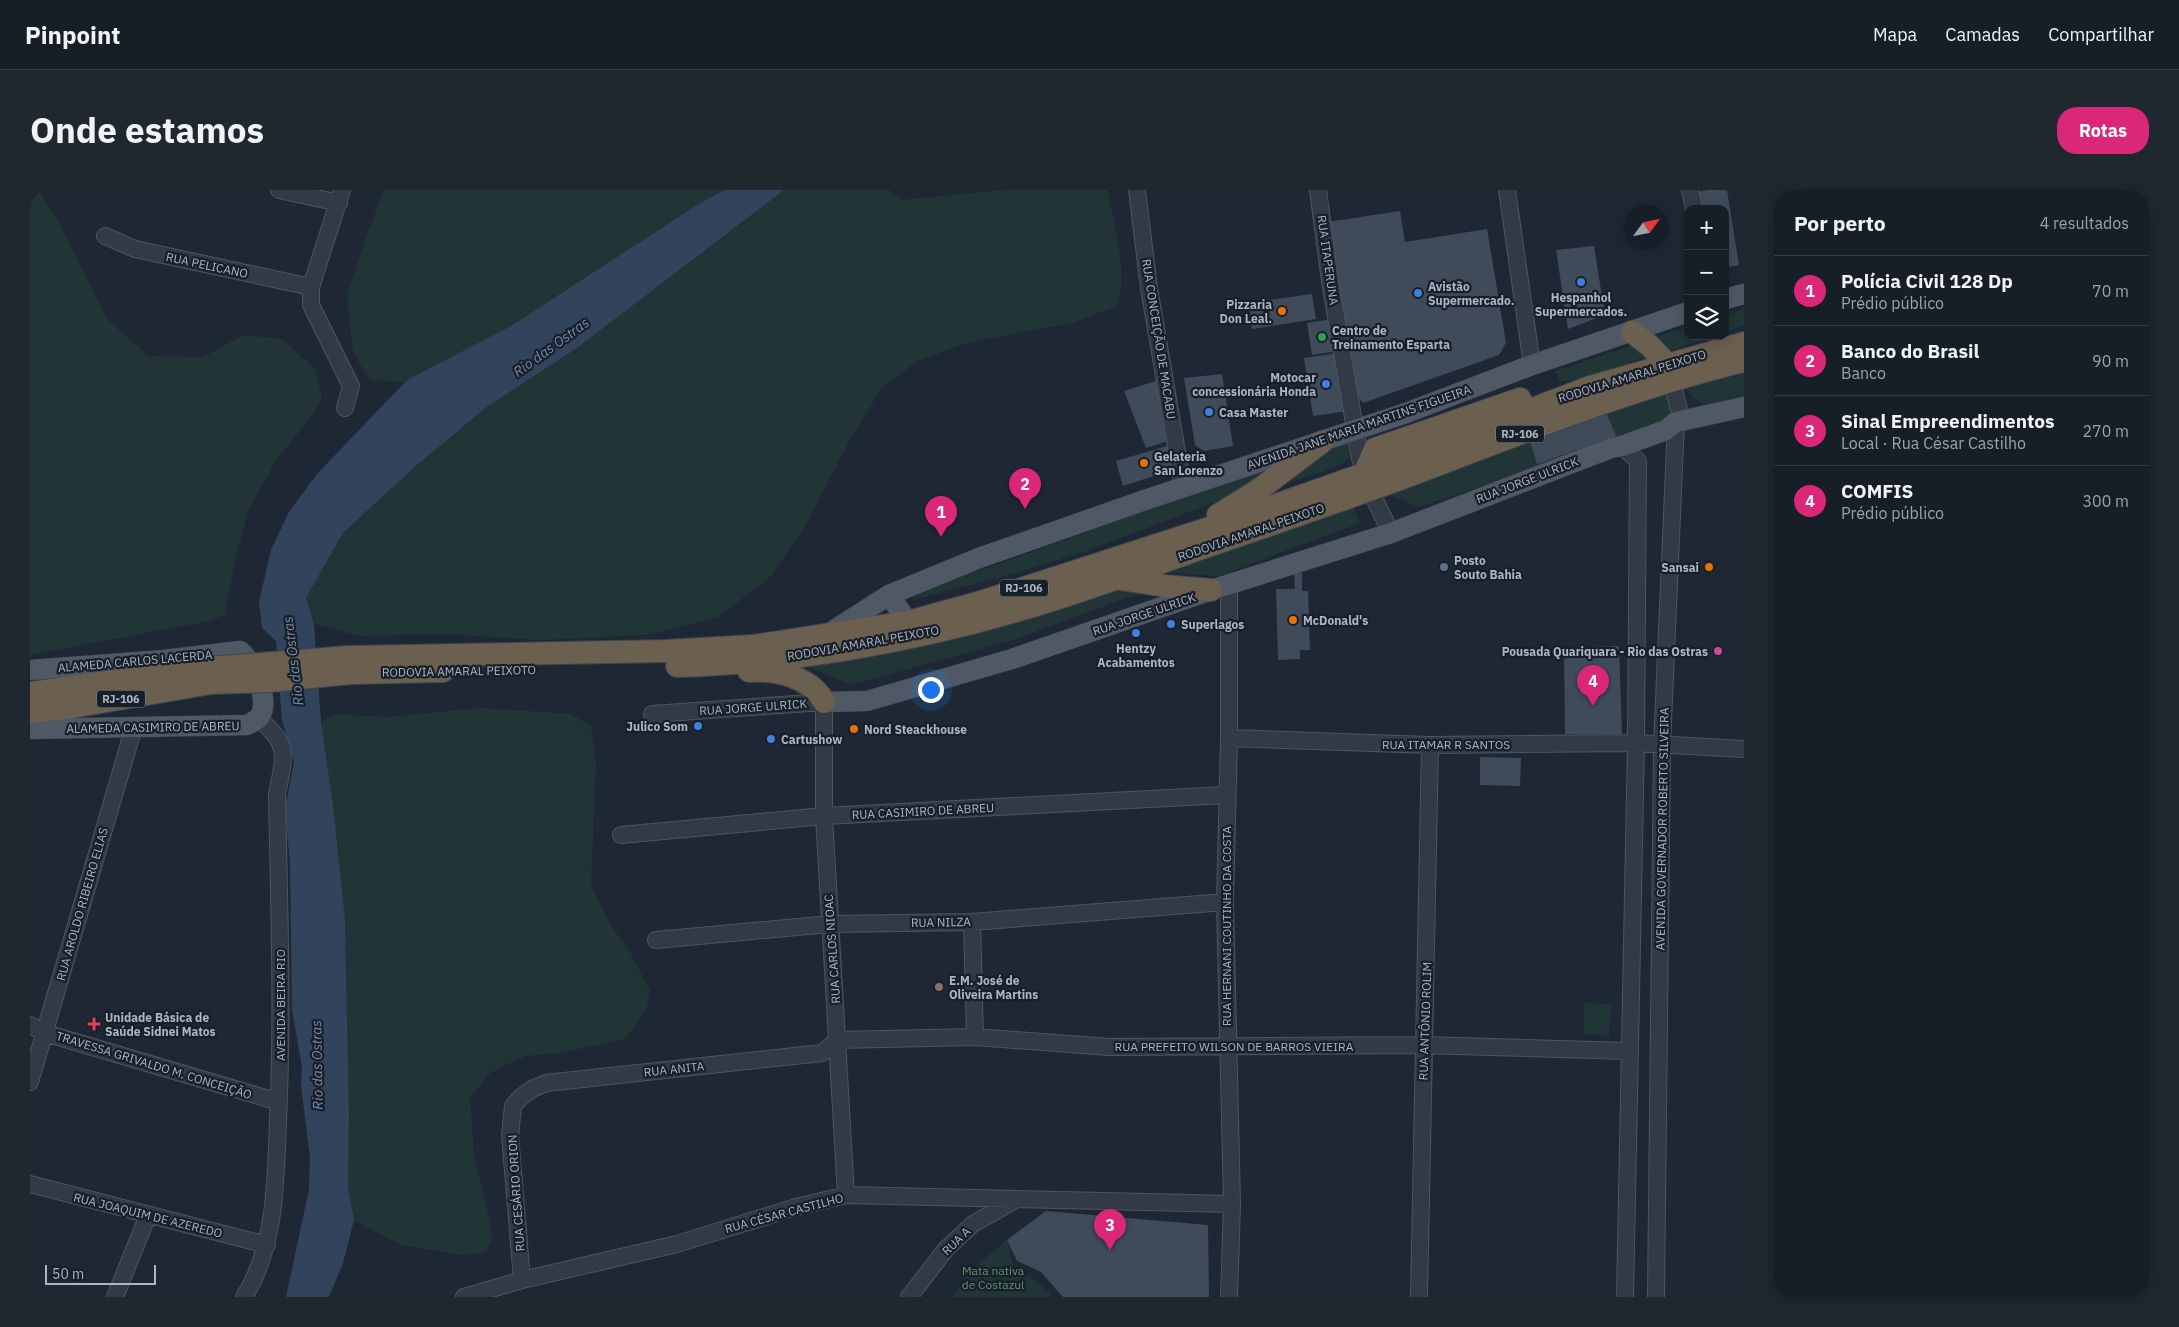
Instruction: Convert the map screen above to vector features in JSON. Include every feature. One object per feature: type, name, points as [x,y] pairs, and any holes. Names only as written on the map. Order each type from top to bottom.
[{"type":"highway","points":[[1632,332],[1649,345],[1669,372]]},
{"type":"highway","name":"RODOVIA AMARAL PEIXOTO","points":[[350,665],[689,665],[742,663],[914,636],[1018,611],[1119,578],[1367,482],[1744,343]]},
{"type":"highway","name":"RODOVIA AMARAL PEIXOTO","points":[[1367,482],[1375,449],[1507,402],[1546,392],[1590,387],[1669,372],[1744,361]]},
{"type":"highway","points":[[1169,541],[1235,505],[1322,442]]},
{"type":"highway","name":"RODOVIA AMARAL PEIXOTO","points":[[30,693],[209,675],[350,665],[664,652],[754,646],[908,622],[984,601],[1169,541],[1367,482]]},
{"type":"highway","points":[[1119,578],[1165,586],[1220,587]]},
{"type":"highway","points":[[689,665],[716,673],[766,670],[795,678],[813,686],[824,702]]},
{"type":"highway","name":"RODOVIA AMARAL PEIXOTO","points":[[30,712],[72,708],[209,675]]},
{"type":"main road","points":[[1729,299],[1744,294]]},
{"type":"main road","name":"AVENIDA JANE MARIA MARTINS FIGUEIRA","points":[[828,634],[889,595],[979,558],[1183,487],[1322,442],[1532,365],[1684,313]]},
{"type":"main road","name":"RUA JORGE ULRICK","points":[[824,702],[867,700],[1012,659],[1220,587],[1390,532],[1611,448],[1622,446],[1666,430],[1676,422],[1744,407]]},
{"type":"main road","points":[[889,595],[908,622]]},
{"type":"main road","name":"ALAMEDA CARLOS LACERDA","points":[[30,670],[240,651]]},
{"type":"main road","name":"ALAMEDA CASIMIRO DE ABREU","points":[[30,729],[247,725],[258,719],[262,714],[261,688],[251,662],[240,651]]},
{"type":"street","points":[[279,190],[340,196],[311,287],[311,305],[351,386],[345,408]]},
{"type":"street","name":"RUA CONCEIÇÃO DE MACABU","points":[[1136,190],[1149,288],[1183,487]]},
{"type":"street","name":"RUA ITAPERUNA","points":[[1318,190],[1355,430],[1367,482],[1390,532]]},
{"type":"street","points":[[1506,190],[1532,365]]},
{"type":"street","points":[[1690,190],[1693,205]]},
{"type":"street","name":"RUA PELICANO","points":[[105,236],[136,249],[311,287]]},
{"type":"street","name":"AVENIDA GOVERNADOR ROBERTO SILVEIRA","points":[[1656,1297],[1662,746],[1676,422],[1681,417],[1669,372]]},
{"type":"street","points":[[1622,446],[1638,461],[1636,743],[1625,1297]]},
{"type":"street","name":"RUA HERNANI COUTINHO DA COSTA","points":[[1220,587],[1229,738],[1226,795],[1225,902],[1232,1204],[1229,1297]]},
{"type":"street","name":"RUA JORGE ULRICK","points":[[652,714],[824,702]]},
{"type":"street","name":"RUA CARLOS NIOAC","points":[[824,702],[824,816],[846,1196]]},
{"type":"street","name":"AVENIDA BEIRA RIO","points":[[244,1297],[255,1280],[267,1245],[276,1170],[281,1036],[277,794],[284,760],[281,740],[269,727],[258,719]]},
{"type":"street","name":"RUA AROLDO RIBEIRO ELIAS","points":[[30,1082],[134,727]]},
{"type":"street","name":"RUA ITAMAR R SANTOS","points":[[1229,738],[1430,745],[1636,743],[1662,746],[1744,749]]},
{"type":"street","name":"RUA ANTÔNIO ROLIM","points":[[1419,1297],[1430,745]]},
{"type":"street","name":"RUA CASIMIRO DE ABREU","points":[[621,835],[824,816],[1226,795]]},
{"type":"street","name":"RUA NILZA","points":[[656,940],[830,924],[972,922],[1225,902]]},
{"type":"street","points":[[972,922],[975,1037]]},
{"type":"street","name":"TRAVESSA GRIVALDO M. CONCEIÇÃO","points":[[30,1025],[45,1033],[279,1102]]},
{"type":"street","name":"RUA PREFEITO WILSON DE BARROS VIEIRA","points":[[838,1040],[975,1037],[1109,1046],[1424,1045],[1630,1051]]},
{"type":"street","name":"RUA ANITA","points":[[514,1106],[532,1089],[546,1084],[822,1053],[838,1040]]},
{"type":"street","name":"RUA CESÁRIO ORION","points":[[514,1106],[510,1135],[522,1280]]},
{"type":"street","name":"RUA JOAQUIM DE AZEREDO","points":[[30,1184],[267,1245]]},
{"type":"street","name":"RUA CÉSAR CASTILHO","points":[[464,1297],[522,1280],[677,1244],[793,1208],[846,1196],[1232,1204]]},
{"type":"street","name":"RUA A","points":[[909,1297],[946,1249],[973,1224],[1015,1200]]},
{"type":"street","points":[[115,1297],[148,1215]]},
{"type":"green space","points":[[30,190],[38,190],[58,221],[107,319],[148,356],[203,357],[243,335],[282,339],[315,369],[322,398],[312,416],[277,459],[249,508],[235,561],[225,615],[204,622],[30,655]]},
{"type":"green space","points":[[384,190],[724,190],[697,205],[511,326],[403,382],[370,380],[353,353],[347,295]]},
{"type":"green space","points":[[784,190],[889,190],[901,200],[1003,190],[1108,190],[1121,265],[1120,294],[1117,306],[1071,323],[962,344],[916,362],[881,389],[846,447],[809,520],[771,576],[719,617],[648,635],[539,640],[444,634],[359,636],[314,624],[306,599],[343,533],[417,465],[488,406],[577,348]]},
{"type":"green space","points":[[1744,308],[1744,325],[1729,331],[1729,315]]},
{"type":"green space","points":[[1684,328],[1684,340],[1704,340],[1670,350],[1658,336]]},
{"type":"green space","points":[[1630,346],[1647,356],[1601,374],[1560,382],[1556,371]]},
{"type":"green space","points":[[1744,374],[1744,398],[1704,405],[1690,394],[1686,387]]},
{"type":"green space","points":[[1671,392],[1673,417],[1539,468],[1418,507],[1392,496],[1388,487]]},
{"type":"green space","points":[[1348,441],[1353,457],[1331,469],[1267,490],[1318,453]]},
{"type":"green space","points":[[1270,471],[1228,497],[1087,551],[1012,574],[913,600],[912,590],[987,568],[1241,476]]},
{"type":"green space","points":[[1351,502],[1360,523],[1218,576],[1158,572]]},
{"type":"green space","points":[[1118,585],[1158,590],[1132,596],[1010,641],[851,685],[798,662]]},
{"type":"green space","points":[[480,708],[571,714],[591,726],[596,764],[591,886],[610,924],[630,952],[650,991],[646,1010],[625,1039],[560,1053],[525,1056],[490,1073],[470,1098],[474,1155],[493,1236],[486,1252],[462,1255],[401,1245],[354,1220],[348,1187],[349,1115],[345,920],[333,804],[321,722],[335,714],[387,717]]},
{"type":"green space","points":[[1584,1003],[1612,1004],[1609,1036],[1584,1034]]},
{"type":"green space","name":"Mata nativa de Costazul","points":[[1007,1240],[1013,1267],[1038,1282],[1053,1297],[951,1297],[976,1266]]},
{"type":"water","name":"Rio das Ostras","points":[[724,190],[784,190],[577,348],[488,406],[417,465],[343,533],[306,598],[314,624],[321,722],[333,804],[345,920],[349,1115],[348,1187],[354,1220],[343,1263],[329,1297],[286,1297],[309,1189],[310,1158],[301,1085],[302,1067],[292,1010],[290,864],[285,809],[294,763],[282,721],[276,641],[262,628],[259,602],[271,550],[289,512],[317,474],[407,380],[511,326],[697,205]]},
{"type":"building","points":[[1727,190],[1739,265],[1729,267],[1729,205],[1698,205],[1696,192]]},
{"type":"building","name":"Avistão Supermercado.","points":[[1400,211],[1405,242],[1487,229],[1506,343],[1499,355],[1363,403],[1357,396],[1328,222]]},
{"type":"building","name":"Hespanhol Supermercados.","points":[[1594,246],[1605,315],[1568,329],[1556,250]]},
{"type":"building","name":"Pizzaria Don Leal.","points":[[1312,294],[1316,319],[1252,329],[1249,303]]},
{"type":"building","name":"Centro de Treinamento Esparta","points":[[1333,319],[1338,351],[1312,355],[1307,323]]},
{"type":"building","name":"Motocar concessionária Honda","points":[[1339,353],[1348,411],[1313,416],[1304,358]]},
{"type":"building","name":"Casa Master","points":[[1222,374],[1233,446],[1204,451],[1195,445],[1184,378]]},
{"type":"building","points":[[1156,381],[1168,441],[1146,448],[1124,391]]},
{"type":"building","points":[[1606,412],[1616,436],[1537,464],[1529,438]]},
{"type":"building","name":"Gelateria San Lorenzo","points":[[1170,445],[1172,459],[1166,472],[1123,486],[1116,461]]},
{"type":"building","name":"McDonald's","points":[[1294,573],[1302,573],[1302,591],[1308,591],[1310,650],[1300,650],[1300,659],[1278,660],[1276,589],[1295,589]]},
{"type":"building","points":[[1619,646],[1622,734],[1565,734],[1564,648]]},
{"type":"building","points":[[1480,757],[1521,758],[1520,786],[1480,785]]},
{"type":"building","points":[[1046,1211],[1208,1225],[1209,1297],[1063,1297],[1041,1272],[1017,1261],[1007,1240]]},
{"type":"place","name":"Hespanhol Supermercados.","points":[[1581,282]]},
{"type":"place","name":"Avistão Supermercado.","points":[[1418,293]]},
{"type":"place","name":"Pizzaria Don Leal.","points":[[1282,311]]},
{"type":"place","name":"Centro de Treinamento Esparta","points":[[1322,337]]},
{"type":"place","name":"Motocar concessionária Honda","points":[[1326,384]]},
{"type":"place","name":"Casa Master","points":[[1209,412]]},
{"type":"place","name":"Gelateria San Lorenzo","points":[[1144,463]]},
{"type":"place","name":"Banco do Brasil","points":[[1025,509]]},
{"type":"place","name":"Polícia Civil 128 Dp","points":[[941,537]]},
{"type":"place","name":"Posto Souto Bahia","points":[[1444,567]]},
{"type":"place","name":"Sansai","points":[[1709,567]]},
{"type":"place","name":"McDonald's","points":[[1293,620]]},
{"type":"place","name":"Superlagos","points":[[1171,624]]},
{"type":"place","name":"Hentzy Acabamentos","points":[[1136,633]]},
{"type":"place","name":"Pousada Quariquara - Rio das Ostras","points":[[1718,651]]},
{"type":"place","name":"COMFIS","points":[[1593,706]]},
{"type":"place","name":"Julico Som","points":[[698,726]]},
{"type":"place","name":"Nord Steackhouse","points":[[854,729]]},
{"type":"place","name":"Cartushow","points":[[771,739]]},
{"type":"place","name":"E.M. José de Oliveira Martins","points":[[939,987]]},
{"type":"place","name":"Unidade Básica de Saúde Sidnei Matos","points":[[94,1024]]},
{"type":"place","name":"Sinal Empreendimentos","points":[[1110,1250]]}]
